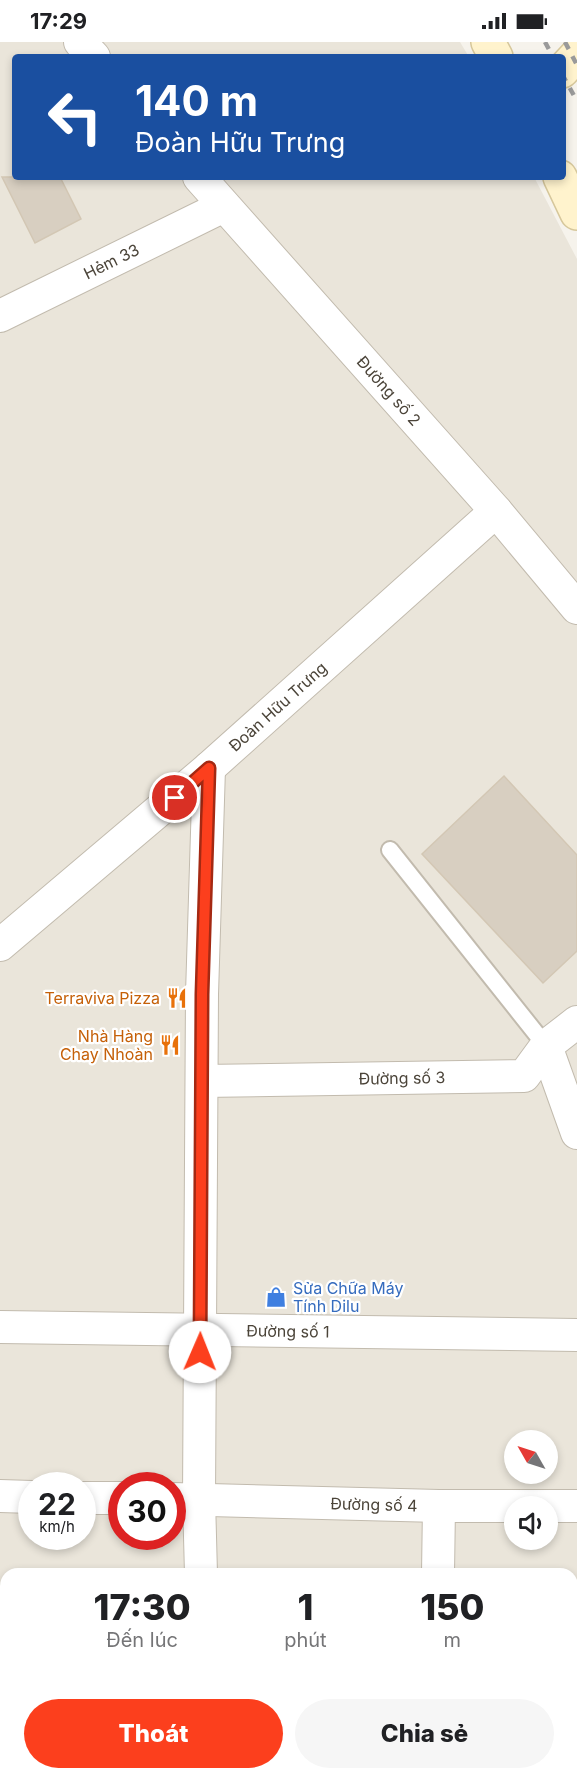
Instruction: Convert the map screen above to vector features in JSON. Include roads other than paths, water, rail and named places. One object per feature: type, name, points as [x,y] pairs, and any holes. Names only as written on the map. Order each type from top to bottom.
[{"type":"main road","points":[[566,67],[577,55]]},
{"type":"main road","points":[[561,180],[577,213]]},
{"type":"street","points":[[80,42],[91,54]]},
{"type":"street","name":"Đường số 2","points":[[202,180],[495,511],[577,608]]},
{"type":"street","name":"Hẻm 33","points":[[0,316],[225,206]]},
{"type":"street","name":"Đoàn Hữu Trưng","points":[[0,945],[209,768],[495,511]]},
{"type":"street","points":[[200,1568],[186,1499],[200,1330],[202,994],[209,768]]},
{"type":"street","name":"Đường số 3","points":[[202,1081],[524,1076],[546,1046],[577,1022]]},
{"type":"street","points":[[546,1046],[577,1133]]},
{"type":"street","name":"Đường số 1","points":[[0,1327],[577,1335]]},
{"type":"street","points":[[0,1496],[18,1497]]},
{"type":"street","name":"Đường số 4","points":[[186,1499],[439,1506],[577,1506]]},
{"type":"street","points":[[438,1568],[439,1506]]},
{"type":"lane","points":[[390,850],[546,1046]]},
{"type":"railway","points":[[545,42],[551,54]]},
{"type":"railway","points":[[565,42],[577,65]]},
{"type":"railway","points":[[566,81],[577,101]]},
{"type":"place","name":"Terraviva Pizza","points":[[177,998]]},
{"type":"place","name":"Nhà Hàng Chay Nhoàn","points":[[170,1045]]},
{"type":"place","name":"Sửa Chữa Máy Tính Dilu","points":[[276,1297]]}]
